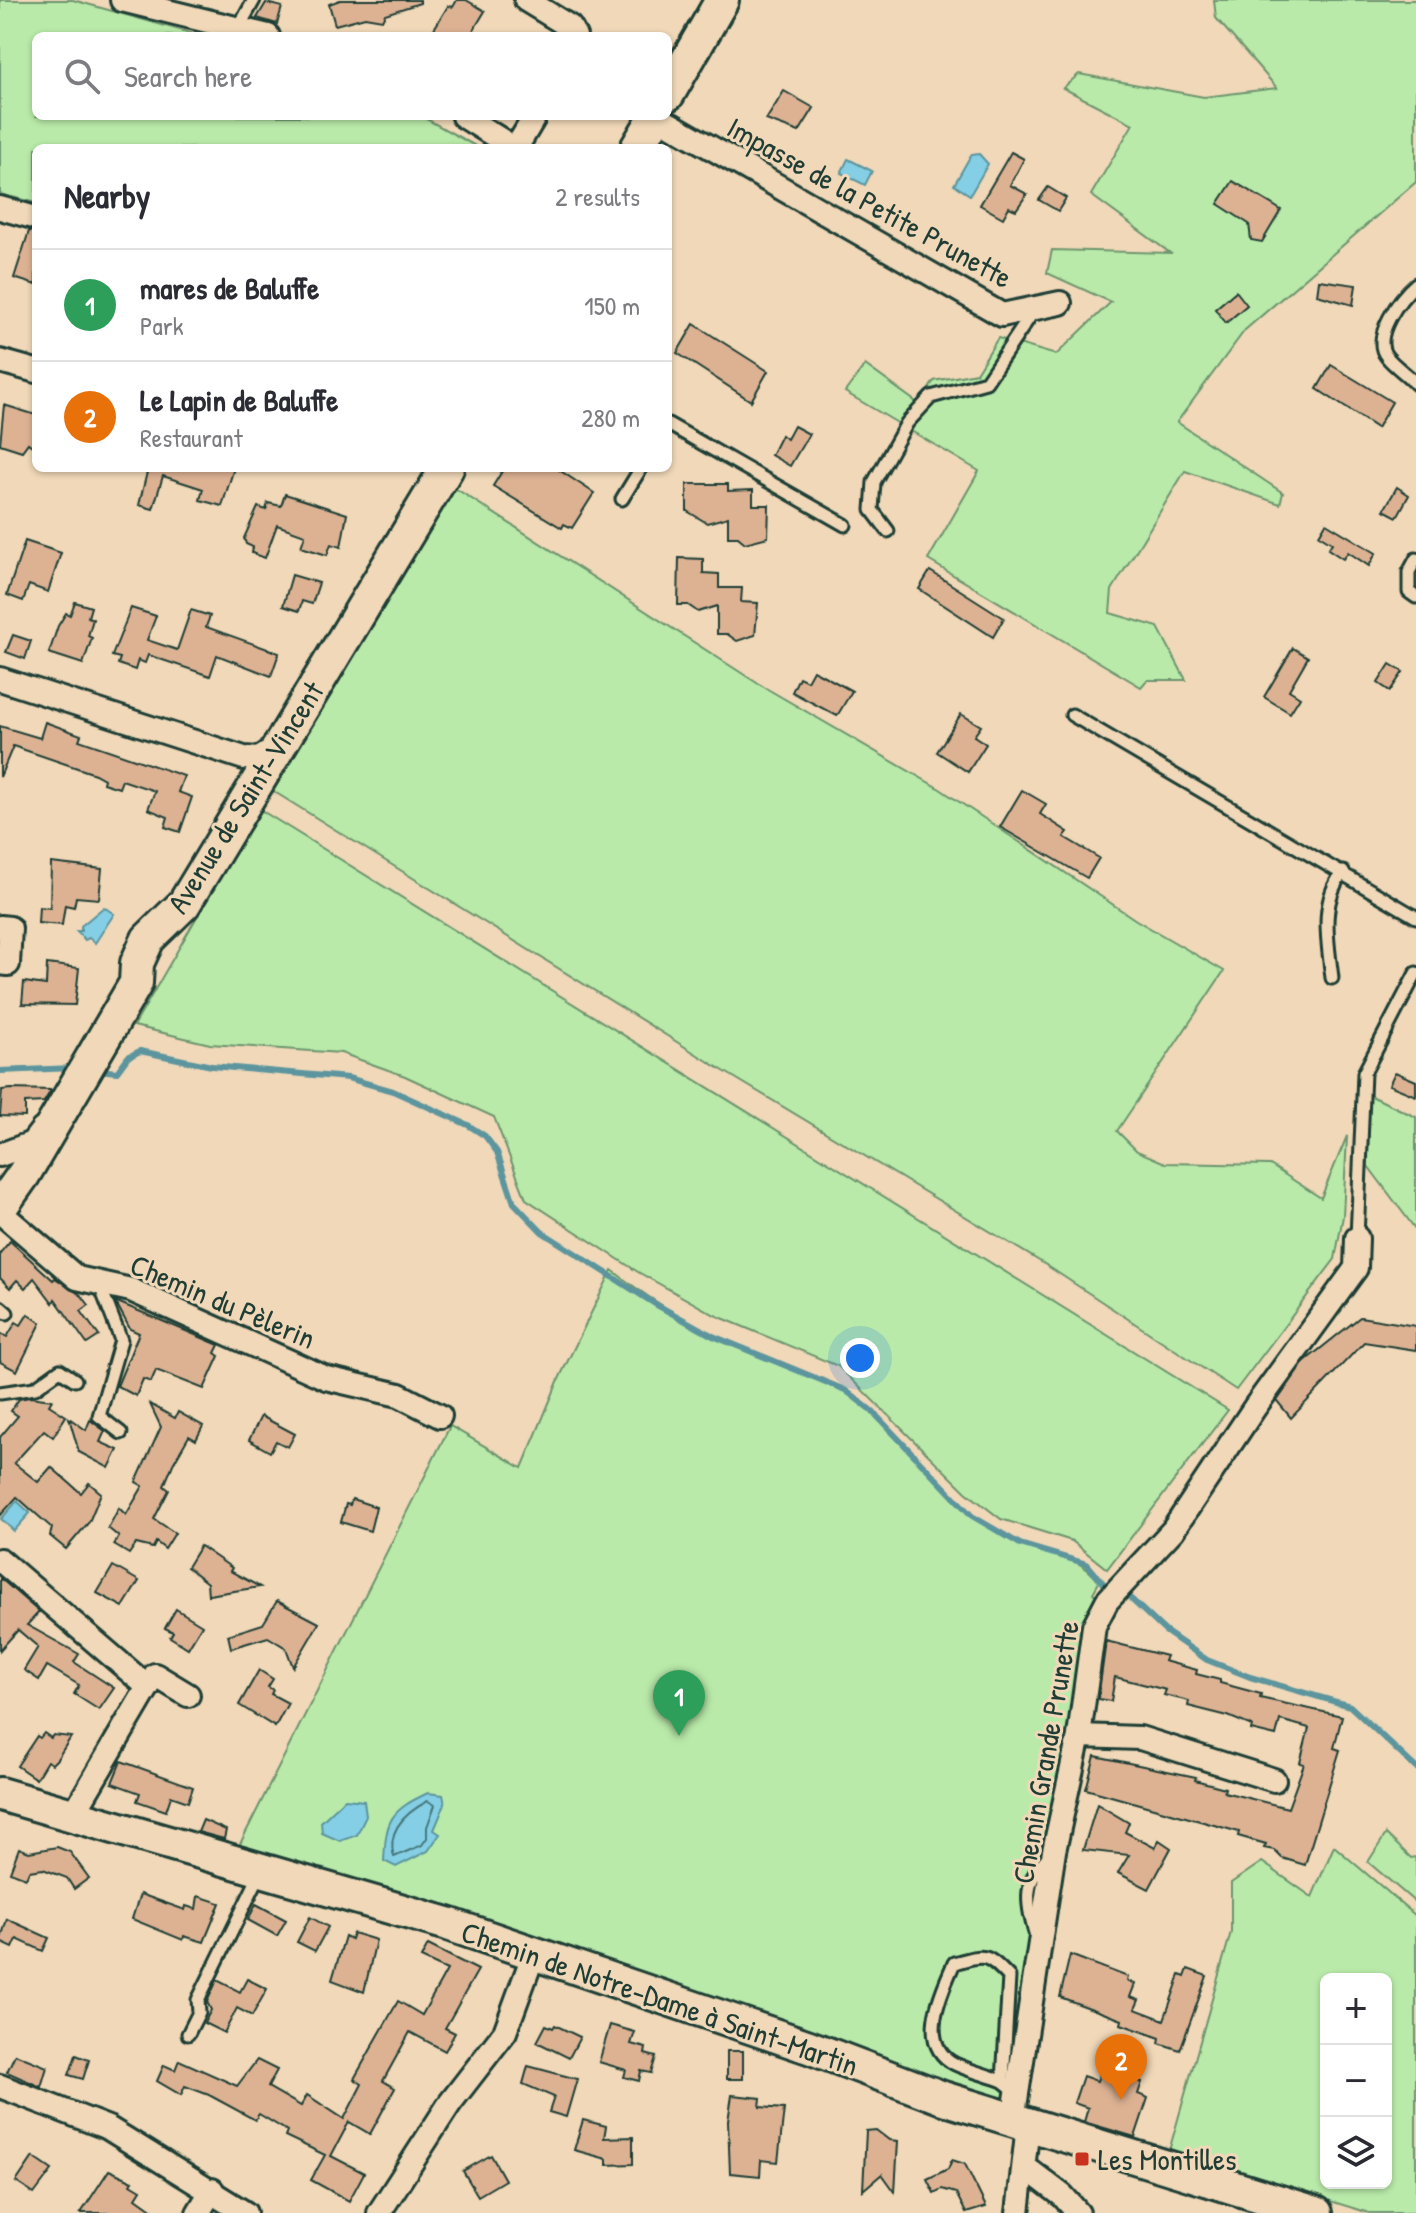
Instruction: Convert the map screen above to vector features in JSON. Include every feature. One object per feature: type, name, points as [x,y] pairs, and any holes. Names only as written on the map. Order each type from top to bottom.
[{"type":"street","points":[[122,0],[255,32]]},
{"type":"street","points":[[526,0],[570,27],[573,32]]},
{"type":"street","points":[[672,87],[722,0]]},
{"type":"street","points":[[470,120],[508,144]]},
{"type":"street","points":[[518,144],[532,120]]},
{"type":"street","points":[[639,144],[654,120]]},
{"type":"street","name":"Impasse de la Petite Prunette","points":[[663,120],[1002,315],[1060,303]]},
{"type":"street","points":[[0,208],[32,217]]},
{"type":"street","points":[[0,361],[32,370]]},
{"type":"street","name":"Avenue de Saint-Vincent","points":[[0,1210],[136,983],[141,951],[184,904],[445,472]]},
{"type":"street","points":[[0,679],[219,751],[259,759],[281,743]]},
{"type":"street","points":[[219,751],[244,777],[247,799]]},
{"type":"street","points":[[0,927],[10,928],[10,947],[8,964],[0,963]]},
{"type":"street","points":[[0,1155],[32,1143],[66,1093],[79,1081]]},
{"type":"street","points":[[0,1164],[5,1177],[0,1196]]},
{"type":"street","name":"Chemin du Pèlerin","points":[[0,1210],[77,1278],[131,1290],[326,1378],[399,1395],[440,1416]]},
{"type":"street","name":"Chemin Grande Prunette","points":[[1018,2213],[1025,2167],[1015,2104],[1041,1952],[1054,1851],[1079,1736],[1094,1626],[1107,1601],[1173,1530],[1255,1407],[1356,1268],[1357,1238]]},
{"type":"street","points":[[0,1560],[148,1687]]},
{"type":"street","points":[[74,1813],[155,1675],[188,1695]]},
{"type":"street","points":[[1079,1736],[1140,1738],[1274,1780]]},
{"type":"street","name":"Chemin de Notre-Dame à Saint-Martin","points":[[0,1794],[74,1813],[261,1872],[422,1916],[1015,2104],[1316,2213]]},
{"type":"street","points":[[379,2213],[450,2103],[505,2032],[534,1953]]},
{"type":"street","points":[[0,2086],[108,2128],[245,2213]]},
{"type":"street","points":[[1025,2167],[1063,2196],[1078,2213]]},
{"type":"street","points":[[198,2213],[212,2190]]},
{"type":"lane","points":[[239,27],[254,0]]},
{"type":"lane","points":[[1416,284],[1402,296],[1382,343],[1386,356],[1416,384]]},
{"type":"lane","points":[[888,531],[872,510],[874,482],[907,423],[931,397],[986,382],[1035,308]]},
{"type":"lane","points":[[672,427],[845,525]]},
{"type":"lane","points":[[622,499],[639,472]]},
{"type":"lane","points":[[1416,559],[1409,572],[1409,592],[1416,597]]},
{"type":"lane","points":[[1072,715],[1416,917]]},
{"type":"lane","points":[[1332,978],[1326,922],[1333,885],[1343,872]]},
{"type":"lane","points":[[1357,1238],[1364,1073],[1416,973]]},
{"type":"lane","points":[[98,1283],[121,1340],[99,1416],[121,1433]]},
{"type":"lane","points":[[0,1393],[35,1388],[60,1370],[75,1380]]},
{"type":"lane","points":[[188,2034],[199,2012],[198,2000],[261,1872]]},
{"type":"lane","points":[[981,1955],[991,1958],[1009,1977],[1015,2104],[952,2063],[936,2043],[935,2006],[954,1963],[981,1955]]},
{"type":"green space","points":[[0,0],[73,0],[187,32],[32,32],[32,120],[428,120],[472,144],[32,144],[32,202],[0,194]]},
{"type":"green space","points":[[1214,0],[1416,0],[1416,182],[1245,330],[1177,422],[1283,493],[1280,504],[1185,471],[1112,590],[1110,613],[1158,627],[1186,680],[1147,680],[1141,687],[928,560],[979,471],[845,392],[865,365],[919,404],[934,381],[976,373],[998,338],[1056,355],[1111,302],[1047,273],[1052,250],[1170,253],[1091,195],[1133,124],[1063,88],[1079,74],[1204,97],[1277,88],[1216,18]]},
{"type":"green space","points":[[447,483],[757,683],[940,789],[1136,920],[1224,971],[1117,1131],[1137,1151],[1165,1163],[1270,1165],[1321,1198],[1347,1136],[1343,1216],[1335,1259],[1236,1390],[1046,1265],[722,1070],[265,786]]},
{"type":"green space","points":[[259,809],[1228,1410],[1107,1569],[1072,1541],[1001,1519],[966,1492],[838,1366],[715,1315],[638,1272],[526,1199],[494,1117],[405,1076],[341,1053],[210,1044],[134,1026]]},
{"type":"green space","points":[[1369,1095],[1416,1117],[1416,1230],[1368,1166]]},
{"type":"green space","points":[[612,1270],[703,1330],[848,1393],[886,1425],[973,1515],[1006,1537],[1077,1563],[1099,1582],[1093,1593],[1100,1598],[1081,1645],[1010,2104],[234,1856],[450,1426],[522,1468],[559,1379]]},
{"type":"green space","points":[[1386,1834],[1411,1858],[1416,1857],[1416,1903],[1368,1862]]},
{"type":"green space","points":[[1334,1846],[1416,1916],[1416,2213],[1369,2213],[1169,2151],[1231,1932],[1231,1883],[1262,1862],[1312,1897]]},
{"type":"water","points":[[979,154],[988,164],[970,195],[954,185],[971,155]]},
{"type":"water","points":[[848,159],[872,171],[865,185],[841,173]]},
{"type":"water","points":[[104,907],[114,914],[95,943],[89,938],[85,940],[76,931],[81,931],[81,926]]},
{"type":"water","points":[[17,1501],[30,1513],[14,1531],[1,1519]]},
{"type":"water","points":[[428,1793],[443,1795],[445,1804],[434,1830],[440,1834],[428,1851],[396,1867],[384,1861],[386,1836],[392,1818],[405,1805]]},
{"type":"water","points":[[345,1799],[364,1801],[366,1816],[357,1835],[340,1841],[322,1833],[321,1822]]},
{"type":"building","points":[[340,0],[420,0],[420,3],[385,14],[382,20],[365,17],[335,25],[329,4]]},
{"type":"building","points":[[457,0],[466,0],[485,11],[472,32],[439,32],[434,29],[448,6],[453,7]]},
{"type":"building","points":[[266,3],[282,7],[277,24],[257,18]]},
{"type":"building","points":[[784,91],[814,108],[799,132],[766,120]]},
{"type":"building","points":[[1011,152],[1024,159],[1010,185],[1027,194],[1016,210],[1009,207],[1003,218],[980,205]]},
{"type":"building","points":[[1233,181],[1281,210],[1262,242],[1251,240],[1249,224],[1218,204]]},
{"type":"building","points":[[1048,187],[1066,198],[1058,211],[1039,200]]},
{"type":"building","points":[[29,231],[32,231],[32,284],[14,278]]},
{"type":"building","points":[[1319,280],[1356,285],[1353,305],[1317,295]]},
{"type":"building","points":[[1236,291],[1247,305],[1226,323],[1215,309]]},
{"type":"building","points":[[694,324],[768,371],[751,401],[677,353]]},
{"type":"building","points":[[1331,365],[1392,402],[1377,428],[1317,389]]},
{"type":"building","points":[[4,405],[32,414],[32,446],[28,443],[22,451],[0,444]]},
{"type":"building","points":[[794,426],[809,434],[790,466],[771,455],[781,435],[787,439]]},
{"type":"building","points":[[147,472],[233,472],[222,506],[200,500],[203,489],[163,476],[153,509],[139,505]]},
{"type":"building","points":[[502,472],[562,472],[594,493],[572,528],[564,524],[562,528],[493,486]]},
{"type":"building","points":[[687,484],[728,484],[728,491],[753,490],[753,505],[769,505],[768,537],[745,543],[738,537],[728,537],[728,517],[707,523],[687,511]]},
{"type":"building","points":[[1397,487],[1409,495],[1397,517],[1384,510]]},
{"type":"building","points":[[285,494],[347,514],[341,547],[331,544],[327,555],[301,547],[305,535],[277,525],[265,558],[252,553],[253,547],[246,544],[244,538],[258,507],[266,510],[268,503],[281,506]]},
{"type":"building","points":[[1326,523],[1376,553],[1369,566],[1348,552],[1343,559],[1328,549],[1332,543],[1319,535]]},
{"type":"building","points":[[25,541],[61,553],[48,592],[29,585],[23,601],[7,595]]},
{"type":"building","points":[[679,558],[703,559],[703,573],[719,574],[719,588],[742,588],[741,602],[758,603],[755,635],[737,641],[727,634],[717,634],[717,606],[698,612],[688,605],[678,605]]},
{"type":"building","points":[[930,571],[1004,618],[993,637],[919,589]]},
{"type":"building","points":[[292,575],[319,583],[312,604],[302,601],[299,611],[283,606]]},
{"type":"building","points":[[75,602],[91,607],[88,617],[93,619],[88,636],[92,638],[83,664],[49,653],[58,626],[66,613],[70,615]]},
{"type":"building","points":[[131,608],[156,616],[147,640],[177,650],[191,610],[210,616],[206,627],[279,653],[271,676],[217,655],[210,676],[148,655],[145,663],[138,660],[135,670],[118,664],[120,658],[112,656]]},
{"type":"building","points":[[13,635],[31,641],[25,659],[6,652]]},
{"type":"building","points":[[1293,648],[1308,657],[1289,690],[1300,697],[1290,713],[1264,697]]},
{"type":"building","points":[[1390,664],[1403,672],[1390,691],[1378,683]]},
{"type":"building","points":[[813,670],[852,691],[837,716],[792,692],[799,677],[807,681]]},
{"type":"building","points":[[961,714],[981,726],[974,736],[986,744],[968,772],[937,752]]},
{"type":"building","points":[[45,722],[81,735],[79,740],[184,776],[178,792],[192,797],[180,832],[165,827],[168,817],[148,809],[155,791],[122,780],[119,788],[103,783],[104,779],[95,774],[13,746],[0,777],[0,726],[40,738]]},
{"type":"building","points":[[1022,790],[1046,804],[1040,814],[1068,832],[1064,837],[1099,858],[1087,878],[1000,827]]},
{"type":"building","points":[[51,863],[102,869],[99,899],[76,897],[74,907],[65,905],[62,925],[38,923],[39,907],[50,908]]},
{"type":"building","points":[[47,964],[79,968],[75,1005],[22,1004],[24,982],[46,985]]},
{"type":"building","points":[[1395,1072],[1416,1081],[1416,1096],[1389,1085]]},
{"type":"building","points":[[2,1090],[51,1090],[44,1102],[25,1103],[25,1117],[0,1116]]},
{"type":"building","points":[[10,1241],[53,1280],[55,1278],[82,1296],[89,1305],[81,1311],[99,1336],[87,1344],[55,1299],[53,1303],[34,1278],[25,1288],[17,1280],[10,1288],[0,1278],[0,1253]]},
{"type":"building","points":[[115,1301],[219,1345],[215,1353],[219,1356],[204,1389],[156,1370],[151,1382],[143,1379],[136,1396],[117,1386],[139,1333],[130,1329]]},
{"type":"building","points":[[28,1314],[41,1323],[17,1371],[0,1362],[0,1333],[7,1337],[16,1322],[21,1325]]},
{"type":"building","points":[[1360,1317],[1416,1326],[1416,1350],[1364,1342],[1291,1418],[1277,1401],[1305,1361]]},
{"type":"building","points":[[19,1399],[52,1400],[49,1405],[66,1416],[53,1437],[44,1430],[14,1463],[38,1482],[51,1467],[81,1493],[89,1483],[101,1493],[89,1522],[66,1549],[50,1536],[52,1528],[17,1497],[0,1516],[0,1437],[18,1416],[11,1411]]},
{"type":"building","points":[[150,1404],[175,1418],[178,1412],[203,1426],[196,1440],[189,1436],[173,1464],[164,1486],[169,1490],[154,1519],[175,1533],[165,1549],[156,1542],[153,1548],[136,1544],[129,1554],[114,1545],[119,1537],[108,1528],[119,1508],[126,1515],[143,1486],[136,1482],[161,1427]]},
{"type":"building","points":[[261,1416],[295,1434],[288,1447],[276,1441],[270,1452],[249,1440]]},
{"type":"building","points":[[69,1418],[86,1430],[90,1420],[105,1431],[100,1442],[118,1450],[109,1468],[79,1452]]},
{"type":"building","points":[[352,1499],[376,1507],[370,1531],[341,1522],[346,1504],[350,1505]]},
{"type":"building","points":[[200,1546],[232,1568],[230,1571],[260,1587],[208,1595],[207,1583],[187,1567]]},
{"type":"building","points":[[113,1566],[139,1581],[123,1607],[97,1593]]},
{"type":"building","points":[[0,1578],[39,1612],[27,1625],[79,1654],[74,1662],[114,1688],[99,1710],[74,1694],[79,1685],[47,1666],[39,1680],[24,1670],[38,1647],[18,1630],[0,1650]]},
{"type":"building","points":[[277,1601],[319,1623],[293,1667],[286,1648],[268,1637],[231,1648],[228,1635],[263,1624]]},
{"type":"building","points":[[176,1609],[202,1625],[188,1648],[170,1637],[173,1632],[165,1628]]},
{"type":"building","points":[[1106,1641],[1166,1656],[1164,1661],[1197,1670],[1196,1674],[1220,1680],[1220,1683],[1261,1694],[1260,1698],[1342,1716],[1334,1748],[1340,1750],[1305,1865],[1282,1858],[1274,1850],[1264,1848],[1266,1844],[1238,1836],[1239,1832],[1086,1789],[1095,1756],[1196,1777],[1195,1780],[1225,1788],[1224,1792],[1288,1808],[1304,1764],[1300,1763],[1309,1728],[1280,1720],[1276,1736],[1251,1730],[1252,1726],[1228,1716],[1188,1706],[1189,1701],[1164,1695],[1166,1690],[1115,1677],[1111,1701],[1098,1699]]},
{"type":"building","points":[[259,1670],[273,1679],[268,1687],[273,1690],[271,1694],[288,1703],[275,1727],[239,1705]]},
{"type":"building","points":[[44,1733],[51,1738],[53,1735],[71,1737],[57,1759],[52,1764],[47,1761],[36,1779],[17,1766],[37,1736],[40,1738]]},
{"type":"building","points":[[121,1761],[193,1787],[188,1802],[171,1796],[166,1811],[137,1801],[140,1793],[112,1783]]},
{"type":"building","points":[[1097,1804],[1129,1823],[1125,1832],[1155,1848],[1159,1840],[1171,1848],[1149,1889],[1118,1873],[1129,1855],[1083,1850]]},
{"type":"building","points":[[203,1820],[226,1830],[224,1839],[198,1832]]},
{"type":"building","points":[[57,1847],[70,1852],[89,1878],[74,1889],[67,1878],[43,1869],[29,1871],[26,1878],[10,1872],[19,1848],[29,1852]]},
{"type":"building","points":[[140,1894],[185,1910],[186,1906],[196,1909],[198,1896],[220,1903],[204,1942],[184,1936],[183,1940],[132,1919]]},
{"type":"building","points":[[256,1904],[286,1920],[277,1936],[248,1920]]},
{"type":"building","points":[[310,1917],[328,1927],[315,1951],[297,1942]]},
{"type":"building","points":[[7,1919],[49,1938],[43,1951],[17,1939],[13,1948],[0,1942]]},
{"type":"building","points":[[353,1933],[376,1940],[364,1992],[332,1980],[345,1936],[351,1939]]},
{"type":"building","points":[[428,1945],[478,1970],[445,2028],[455,2033],[445,2051],[410,2032],[383,2081],[395,2088],[370,2134],[349,2122],[331,2156],[364,2173],[349,2201],[311,2180],[325,2155],[285,2136],[287,2131],[259,2114],[255,2120],[209,2095],[185,2086],[181,2095],[157,2081],[164,2065],[175,2070],[179,2060],[237,2086],[257,2060],[277,2070],[268,2087],[301,2106],[307,2095],[344,2119],[362,2084],[354,2079],[398,2001],[422,2015],[447,1970],[421,1958]]},
{"type":"building","points":[[1070,1955],[1128,1977],[1127,1981],[1135,1984],[1130,1997],[1139,2000],[1135,2009],[1164,2020],[1180,1975],[1185,1977],[1188,1969],[1207,1976],[1180,2050],[1159,2043],[1160,2038],[1121,2024],[1122,2020],[1060,1997]]},
{"type":"building","points":[[247,1979],[267,1989],[252,2016],[237,2008],[224,2033],[204,2023],[211,2010],[207,2002],[217,1980],[240,1992]]},
{"type":"building","points":[[546,2025],[553,2028],[555,2025],[580,2037],[569,2058],[537,2042]]},
{"type":"building","points":[[610,2025],[635,2032],[631,2044],[646,2048],[645,2054],[656,2057],[651,2073],[641,2071],[639,2081],[624,2077],[626,2070],[599,2062]]},
{"type":"building","points":[[727,2051],[743,2051],[743,2079],[727,2079]]},
{"type":"building","points":[[15,2054],[47,2067],[41,2087],[7,2072]]},
{"type":"building","points":[[76,2055],[89,2060],[83,2079],[69,2075]]},
{"type":"building","points":[[528,2066],[577,2079],[566,2117],[549,2112],[554,2097],[523,2084]]},
{"type":"building","points":[[1101,2069],[1142,2082],[1138,2094],[1148,2098],[1135,2137],[1084,2122],[1088,2108],[1074,2103],[1083,2076],[1097,2081]]},
{"type":"building","points":[[732,2095],[761,2098],[760,2107],[784,2109],[778,2162],[761,2160],[760,2176],[730,2173],[728,2121]]},
{"type":"building","points":[[583,2120],[606,2126],[604,2138],[633,2137],[633,2164],[607,2165],[607,2159],[574,2150]]},
{"type":"building","points":[[876,2130],[889,2140],[898,2141],[895,2192],[882,2174],[863,2190],[866,2131]]},
{"type":"building","points":[[491,2155],[505,2180],[478,2196],[463,2171]]},
{"type":"building","points":[[33,2157],[52,2170],[34,2194],[16,2182]]},
{"type":"building","points":[[952,2160],[965,2164],[986,2207],[966,2213],[956,2193],[942,2189],[934,2193],[927,2179],[948,2169]]},
{"type":"building","points":[[109,2170],[133,2181],[131,2184],[141,2190],[136,2198],[157,2213],[81,2213]]},
{"type":"waterway","points":[[98,1070],[117,1072],[128,1057],[140,1051],[212,1066],[348,1078],[393,1091],[468,1125],[485,1136],[497,1152],[514,1203],[542,1232],[655,1304],[713,1336],[845,1390],[872,1411],[972,1516],[1020,1544],[1087,1564],[1103,1583]]},
{"type":"waterway","points":[[0,1071],[74,1068]]},
{"type":"waterway","points":[[1131,1599],[1165,1631],[1207,1660],[1250,1677],[1350,1706],[1416,1768]]},
{"type":"place","name":"mares de Baluffe","points":[[679,1736]]},
{"type":"place","name":"Le Lapin de Baluffe","points":[[1121,2100]]},
{"type":"place","name":"Les Montilles","points":[[1082,2159]]}]
